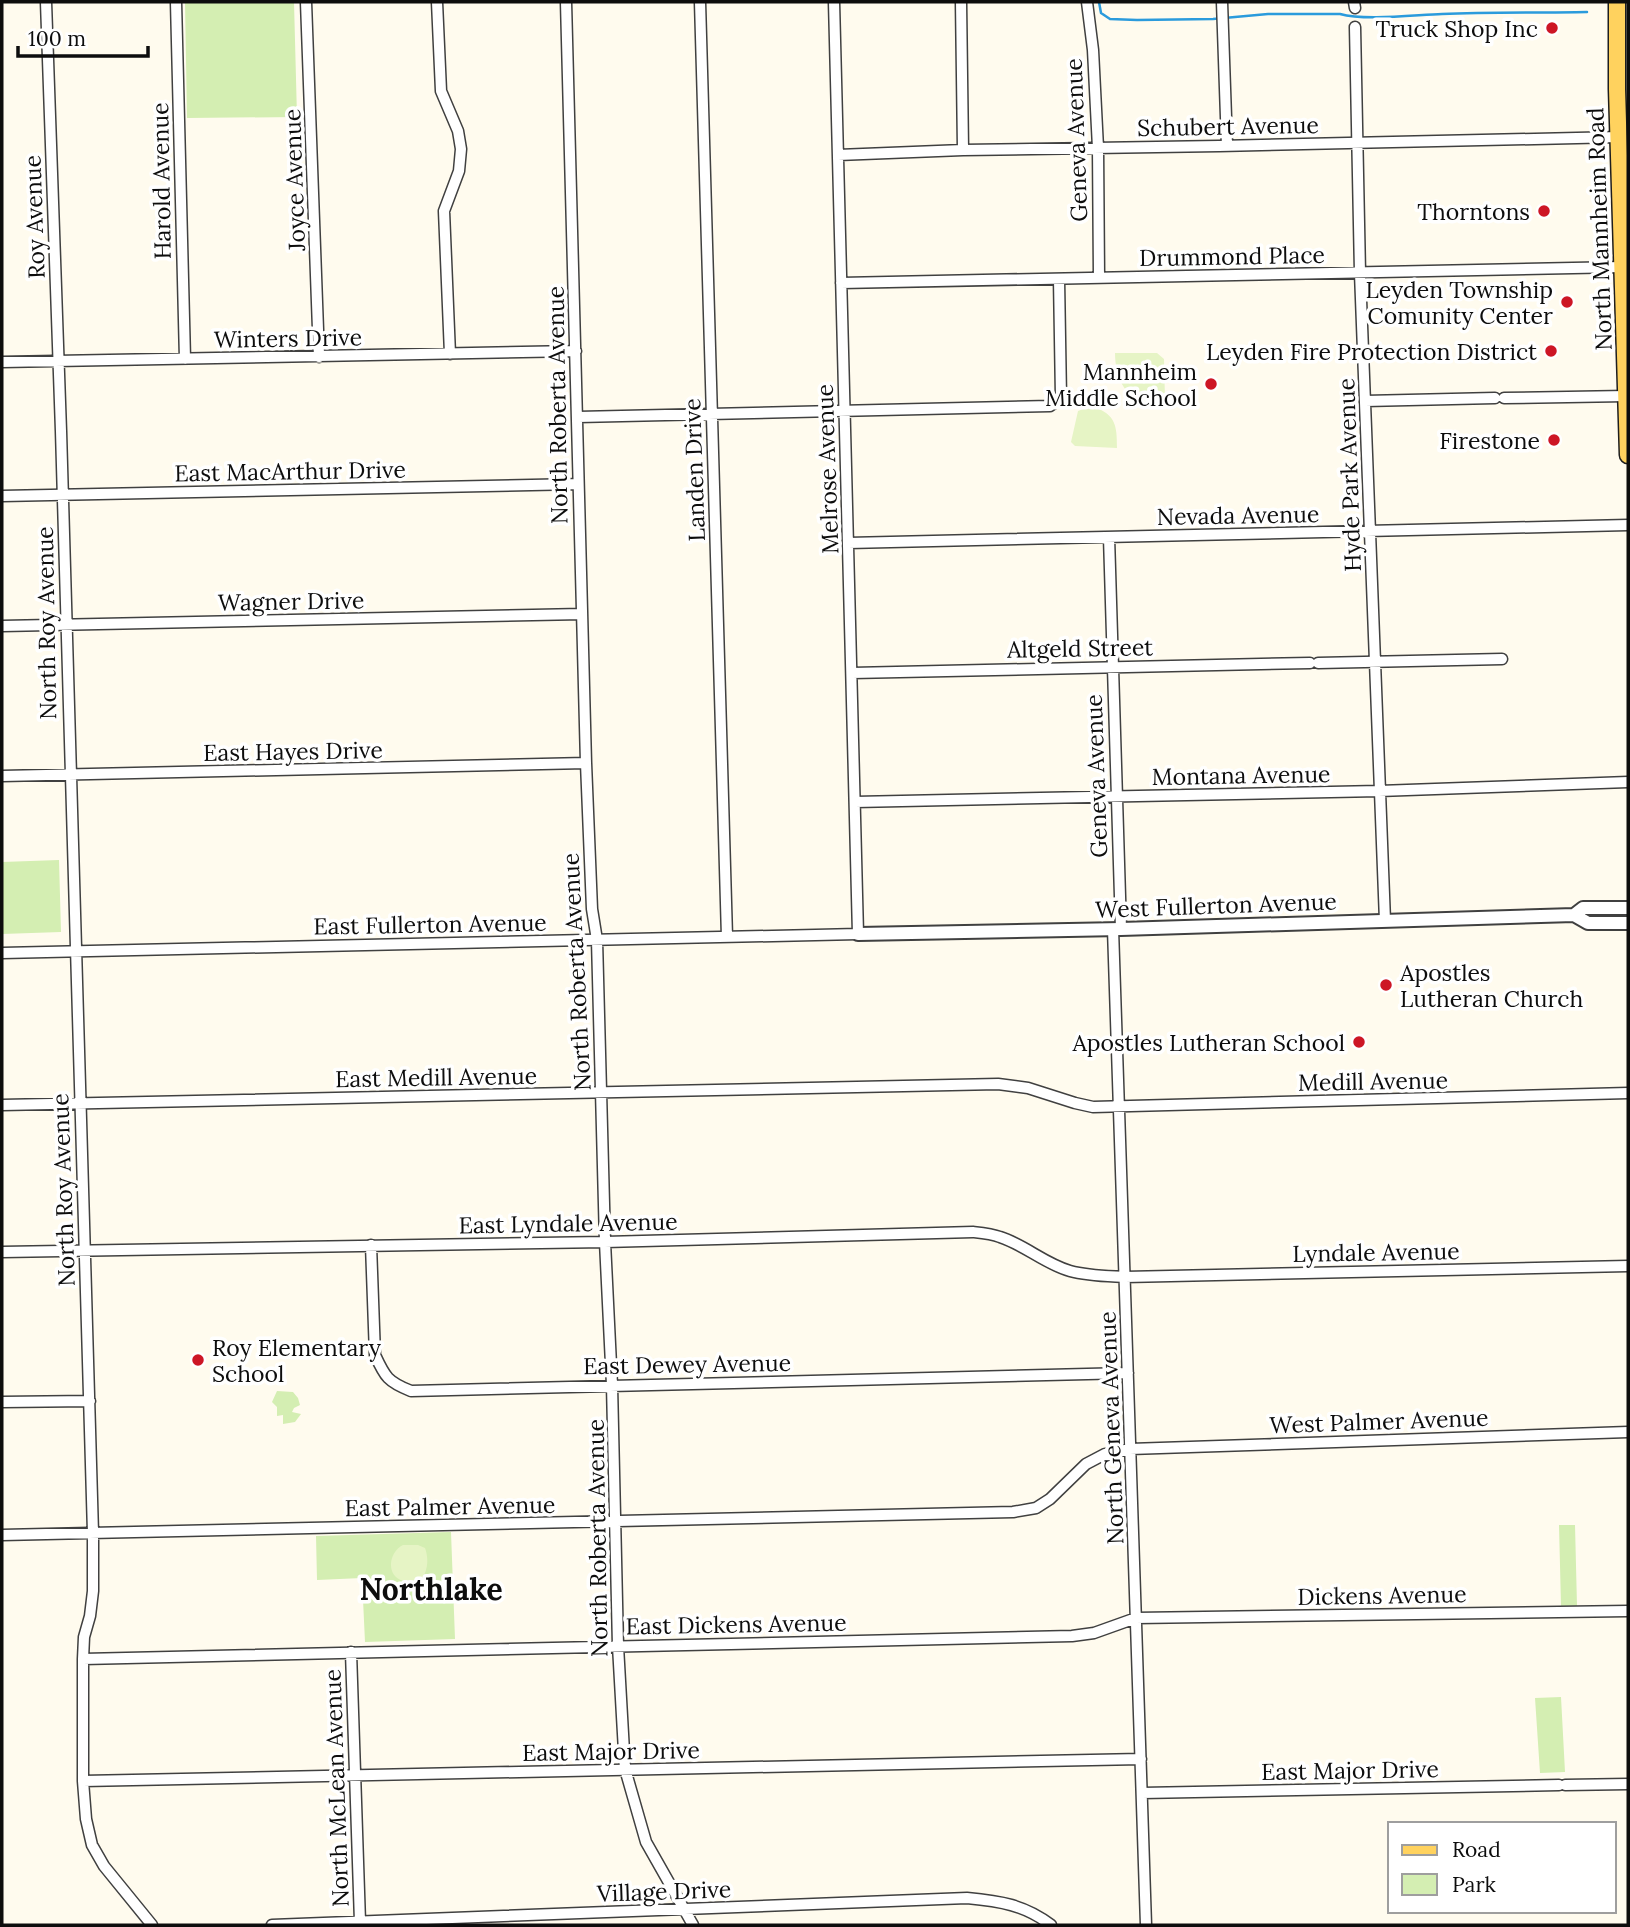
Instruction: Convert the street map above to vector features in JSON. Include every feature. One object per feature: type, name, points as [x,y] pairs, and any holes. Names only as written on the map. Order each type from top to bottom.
[{"type":"main road","name":"North Mannheim Road","points":[[1617,2],[1628,455]]},
{"type":"street","name":"Roy Avenue","points":[[46,2],[61,431]]},
{"type":"street","name":"Harold Avenue","points":[[176,2],[184,359]]},
{"type":"street","name":"Joyce Avenue","points":[[306,2],[319,356]]},
{"type":"street","points":[[437,2],[441,90],[458,131],[461,149],[459,171],[444,211],[450,354]]},
{"type":"street","name":"North Roberta Avenue","points":[[566,2],[586,764],[592,909],[597,940],[604,1242],[612,1385],[618,1646],[625,1769],[646,1842],[693,1925]]},
{"type":"street","name":"Landen Drive","points":[[700,2],[727,937]]},
{"type":"street","name":"Melrose Avenue","points":[[834,2],[859,934]]},
{"type":"street","points":[[961,2],[963,150]]},
{"type":"street","name":"Geneva Avenue","points":[[1087,2],[1093,50],[1098,148],[1099,277]]},
{"type":"street","points":[[1222,6],[1227,146]]},
{"type":"street","name":"Hyde Park Avenue","points":[[1355,27],[1360,273],[1385,921]]},
{"type":"street","name":"Schubert Avenue","points":[[838,155],[963,150],[1619,137]]},
{"type":"street","name":"Drummond Place","points":[[841,283],[1622,267]]},
{"type":"street","points":[[578,417],[1050,406],[1061,398],[1059,279]]},
{"type":"street","name":"Winters Drive","points":[[2,362],[576,351]]},
{"type":"street","points":[[1365,401],[1626,396]]},
{"type":"street","name":"North Roy Avenue","points":[[61,431],[93,1533],[93,1591],[84,1637],[83,1658],[83,1781],[86,1819],[92,1845],[104,1866],[152,1925]]},
{"type":"street","name":"East MacArthur Drive","points":[[2,496],[578,484]]},
{"type":"street","name":"Nevada Avenue","points":[[848,543],[1628,525]]},
{"type":"street","name":"Geneva Avenue","points":[[1109,537],[1117,929]]},
{"type":"street","name":"Wagner Drive","points":[[2,626],[582,614]]},
{"type":"street","name":"Altgeld Street","points":[[852,673],[1502,659]]},
{"type":"street","name":"East Hayes Drive","points":[[2,776],[586,764]]},
{"type":"street","name":"Montana Avenue","points":[[855,802],[1379,792],[1628,782]]},
{"type":"street","name":"West Fullerton Avenue","points":[[1574,915],[1583,908],[1628,908]]},
{"type":"street","name":"West Fullerton Avenue","points":[[859,934],[1574,915],[1588,923],[1628,923]]},
{"type":"street","name":"North Geneva Avenue","points":[[1117,929],[1119,1106],[1146,1925]]},
{"type":"street","name":"East Fullerton Avenue","points":[[2,953],[859,934]]},
{"type":"street","name":"East Medill Avenue","points":[[2,1105],[998,1084],[1028,1088],[1075,1104],[1093,1107],[1119,1106]]},
{"type":"street","name":"Medill Avenue","points":[[1119,1106],[1628,1093]]},
{"type":"street","name":"East Lyndale Avenue","points":[[2,1252],[604,1242],[973,1232],[999,1236],[1071,1271],[1095,1276],[1125,1277]]},
{"type":"street","name":"East Dewey Avenue","points":[[371,1245],[375,1355],[390,1381],[411,1391],[1128,1373]]},
{"type":"street","name":"Lyndale Avenue","points":[[1125,1277],[1628,1266]]},
{"type":"street","points":[[2,1402],[89,1401]]},
{"type":"street","name":"West Palmer Avenue","points":[[1130,1449],[1628,1432]]},
{"type":"street","name":"East Palmer Avenue","points":[[2,1535],[1013,1512],[1036,1508],[1050,1499],[1086,1464],[1105,1454],[1130,1449]]},
{"type":"street","name":"Dickens Avenue","points":[[1136,1618],[1628,1611]]},
{"type":"street","name":"East Dickens Avenue","points":[[83,1658],[1072,1636],[1094,1633],[1136,1618]]},
{"type":"street","name":"North McLean Avenue","points":[[351,1652],[360,1922]]},
{"type":"street","name":"East Major Drive","points":[[83,1781],[1141,1759]]},
{"type":"street","name":"East Major Drive","points":[[1142,1793],[1628,1784]]},
{"type":"street","name":"Village Drive","points":[[272,1925],[967,1898],[999,1901],[1029,1910],[1051,1925]]},
{"type":"green space","points":[[185,2],[294,2],[297,117],[187,118]]},
{"type":"green space","points":[[1115,353],[1157,353],[1164,359],[1165,400],[1143,402],[1128,392],[1118,375]]},
{"type":"green space","points":[[1093,407],[1106,413],[1114,422],[1117,448],[1075,446],[1071,442],[1078,411]]},
{"type":"green space","points":[[59,860],[61,932],[2,934],[2,862]]},
{"type":"green space","points":[[277,1391],[293,1392],[298,1398],[300,1405],[292,1412],[301,1414],[295,1422],[283,1424],[283,1415],[277,1416],[277,1407],[272,1402]]},
{"type":"green space","points":[[1559,1525],[1575,1525],[1577,1606],[1561,1606]]},
{"type":"green space","points":[[451,1532],[455,1639],[365,1642],[362,1578],[317,1580],[316,1536]]},
{"type":"green space","points":[[403,1545],[425,1548],[427,1565],[420,1581],[405,1582],[393,1574],[392,1558]]},
{"type":"green space","points":[[1561,1697],[1565,1772],[1540,1773],[1535,1698]]},
{"type":"waterway","points":[[1099,2],[1101,13],[1110,19],[1137,20],[1213,19],[1268,14],[1376,17],[1587,12]]},
{"type":"place","name":"Truck Shop Inc","points":[[1552,28]]},
{"type":"place","name":"Thorntons","points":[[1544,211]]},
{"type":"place","name":"Leyden Township Comunity Center","points":[[1567,302]]},
{"type":"place","name":"Leyden Fire Protection District","points":[[1551,351]]},
{"type":"place","name":"Mannheim Middle School","points":[[1211,384]]},
{"type":"place","name":"Firestone","points":[[1554,440]]},
{"type":"place","name":"Apostles Lutheran Church","points":[[1386,985]]},
{"type":"place","name":"Apostles Lutheran School","points":[[1359,1042]]},
{"type":"place","name":"Roy Elementary School","points":[[198,1360]]},
{"type":"district","name":"Northlake","points":[[431,1589]]}]
